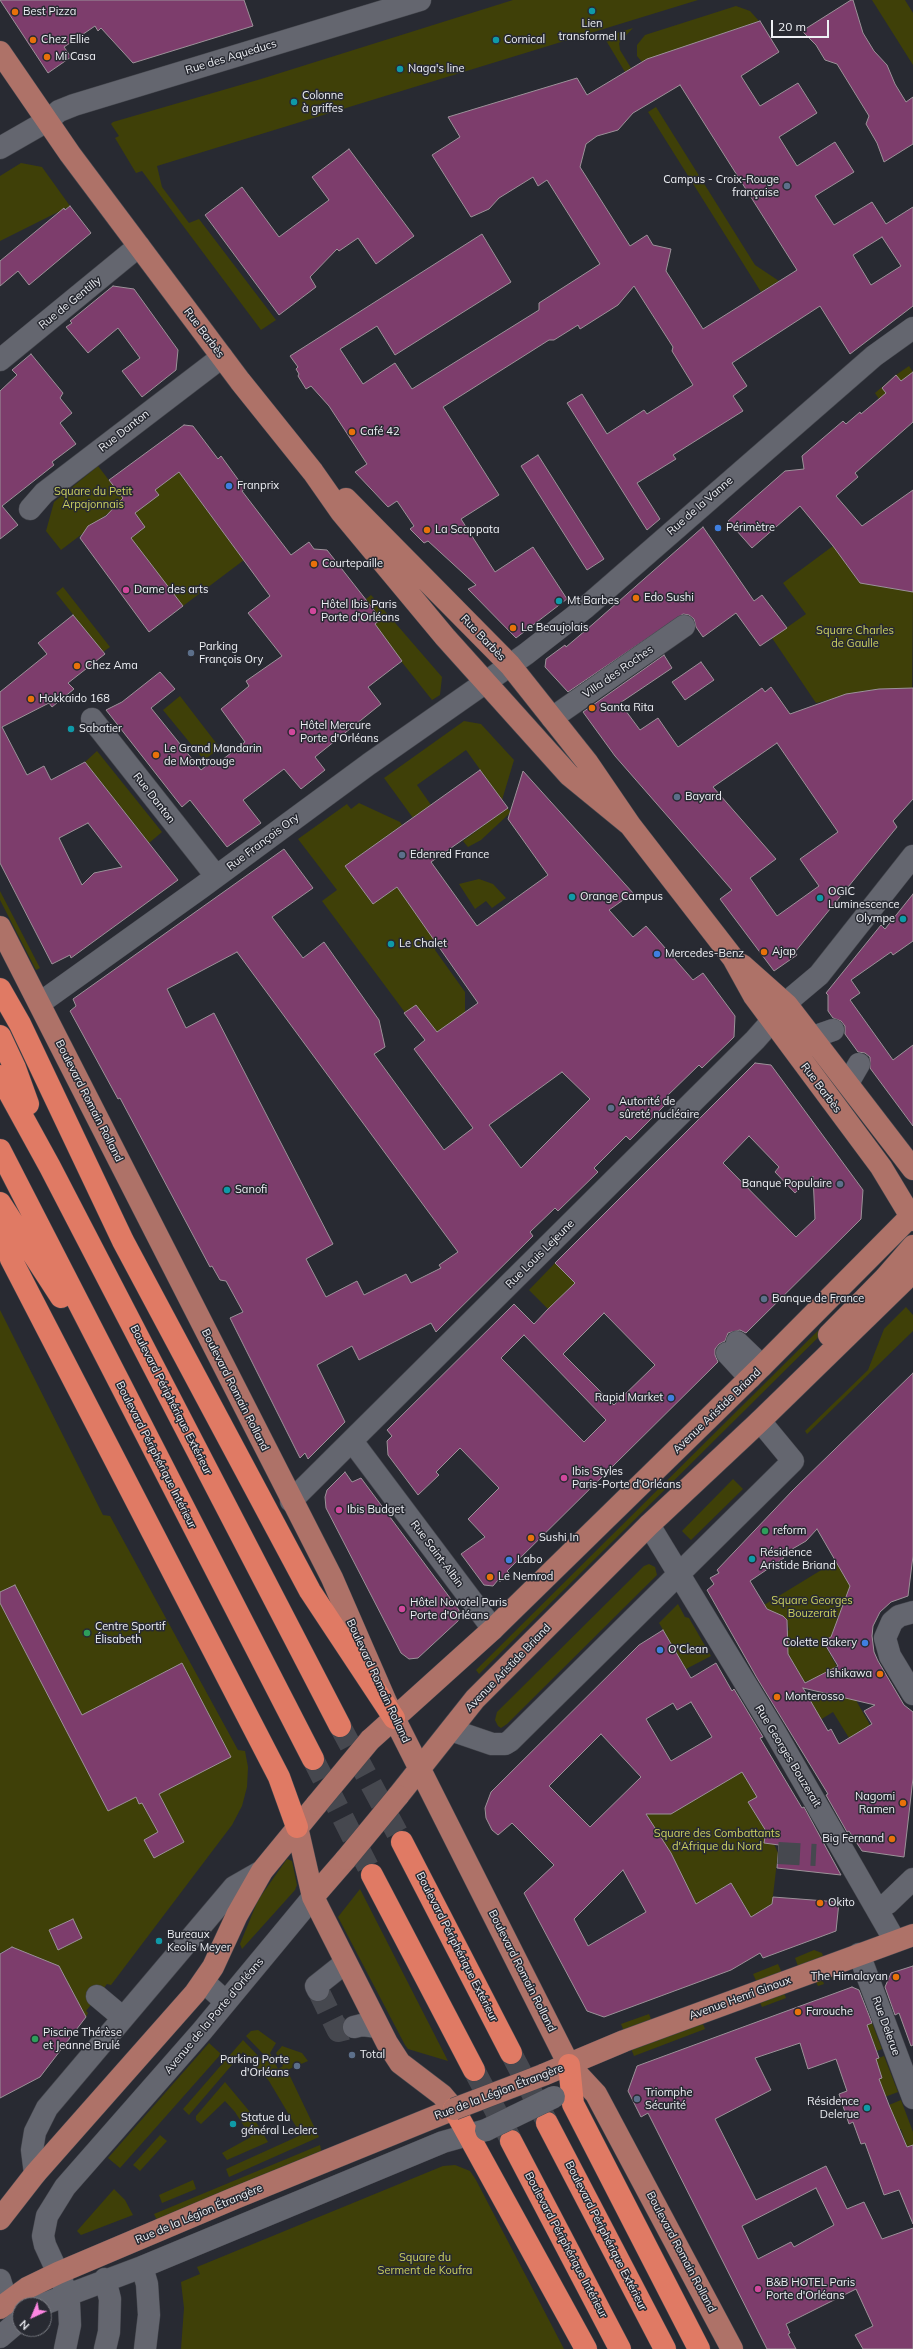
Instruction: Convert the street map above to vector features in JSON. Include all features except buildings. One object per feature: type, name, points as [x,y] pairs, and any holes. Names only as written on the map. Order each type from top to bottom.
[{"type":"highway","points":[[0,989],[20,1024],[123,1241],[310,1591],[394,1718]]},
{"type":"highway","points":[[0,1036],[15,1068],[50,1167]]},
{"type":"highway","name":"Boulevard Périphérique Extérieur","points":[[0,1076],[50,1167],[340,1726]]},
{"type":"highway","name":"Boulevard Périphérique Intérieur","points":[[0,1150],[313,1759]]},
{"type":"highway","points":[[0,1203],[121,1388]]},
{"type":"highway","points":[[0,1224],[12,1259],[279,1777],[297,1827]]},
{"type":"highway","name":"Boulevard Périphérique Extérieur","points":[[402,1842],[511,2053]]},
{"type":"highway","points":[[372,1875],[474,2070]]},
{"type":"highway","points":[[569,2065],[573,2104],[699,2349]]},
{"type":"highway","points":[[454,2109],[477,2133],[586,2349]]},
{"type":"highway","name":"Boulevard Périphérique Extérieur","points":[[547,2123],[665,2349]]},
{"type":"highway","name":"Boulevard Périphérique Intérieur","points":[[511,2142],[620,2349]]},
{"type":"main road","name":"Rue Barbès","points":[[0,52],[98,192],[285,440],[313,472],[341,512],[486,682],[569,775],[630,824]]},
{"type":"main road","name":"Rue Barbès","points":[[313,472],[352,503],[510,665],[587,762],[630,824],[733,958],[754,996],[881,1167],[912,1217]]},
{"type":"main road","name":"Boulevard Romain Rolland","points":[[0,927],[40,1003],[291,1501],[332,1578],[394,1718],[569,2065],[596,2094],[732,2349]]},
{"type":"main road","name":"Rue Barbès","points":[[733,958],[787,1005],[913,1169]]},
{"type":"main road","name":"Avenue Aristide Briand","points":[[394,1718],[493,1629],[912,1217]]},
{"type":"main road","points":[[760,1421],[783,1380],[880,1284],[913,1246]]},
{"type":"main road","name":"Avenue Aristide Briand","points":[[420,1769],[476,1698],[649,1525],[760,1421],[913,1272]]},
{"type":"main road","points":[[0,2219],[35,2174],[180,2012],[204,1982],[222,1950],[237,1915],[262,1871],[370,1740],[394,1718]]},
{"type":"main road","name":"Avenue de la Porte d'Orléans","points":[[313,1897],[420,1769]]},
{"type":"main road","points":[[297,1827],[313,1897],[378,2027],[400,2063],[442,2095],[454,2109]]},
{"type":"main road","name":"Avenue Henri Ginoux","points":[[569,2065],[624,2042],[904,1938]]},
{"type":"main road","name":"Rue de la Légion Étrangère","points":[[3,2305],[37,2283],[58,2273],[235,2198],[454,2109],[569,2065]]},
{"type":"street","name":"Rue des Aqueducs","points":[[0,148],[47,121],[59,111],[94,98],[420,0]]},
{"type":"street","name":"Rue de Gentilly","points":[[0,360],[139,246]]},
{"type":"street","name":"Rue de la Vanne","points":[[486,682],[585,608],[874,356],[913,328]]},
{"type":"street","name":"Rue Danton","points":[[30,509],[44,493],[222,357]]},
{"type":"street","name":"Villa des Roches","points":[[552,718],[684,626]]},
{"type":"street","name":"Rue François Ory","points":[[40,1003],[369,764],[486,682]]},
{"type":"street","name":"Rue Danton","points":[[92,720],[216,876]]},
{"type":"street","name":"Rue Louis Lejeune","points":[[291,1501],[787,1005],[819,975],[913,856]]},
{"type":"street","points":[[813,1038],[833,1030]]},
{"type":"street","points":[[848,1083],[859,1064]]},
{"type":"street","points":[[732,1348],[756,1372]]},
{"type":"street","points":[[451,1730],[492,1744],[505,1744],[510,1741],[793,1461],[760,1421]]},
{"type":"street","name":"Rue Saint-Albin","points":[[352,1441],[493,1629]]},
{"type":"street","name":"Rue Georges Bouzerait","points":[[649,1525],[779,1739],[877,1909],[904,1938]]},
{"type":"street","points":[[913,1612],[899,1616],[892,1622],[885,1638],[890,1656],[913,1694]]},
{"type":"street","points":[[35,2174],[32,2150],[35,2132],[47,2108],[122,2017],[234,1887],[262,1871]]},
{"type":"street","points":[[877,1909],[888,1903],[913,1879]]},
{"type":"street","name":"Avenue de la Porte d'Orléans","points":[[65,2349],[70,2325],[67,2295],[42,2236],[47,2216],[65,2187],[226,2002],[313,1897]]},
{"type":"street","name":"Rue Delerue","points":[[859,1954],[913,2098]]},
{"type":"street","points":[[318,1990],[316,1986],[345,1963]]},
{"type":"street","points":[[204,1982],[226,2002]]},
{"type":"street","points":[[97,1996],[122,2017]]},
{"type":"street","points":[[354,2027],[362,2025],[378,2027]]},
{"type":"street","name":"Rue de la Légion Étrangère","points":[[52,2301],[105,2279],[142,2267],[443,2142],[477,2133],[554,2097],[569,2065]]},
{"type":"street","points":[[142,2267],[147,2284],[149,2326],[145,2349]]},
{"type":"street","points":[[105,2279],[110,2299],[107,2340]]},
{"type":"street","points":[[0,2280],[3,2305]]},
{"type":"street","points":[[0,2337],[12,2327]]},
{"type":"green space","points":[[513,0],[698,0],[157,166],[162,187],[189,223],[199,219],[276,320],[261,330],[142,171],[136,173],[115,138],[119,136],[111,124],[113,122],[261,79]]},
{"type":"green space","points":[[872,0],[905,0],[913,13],[913,65]]},
{"type":"green space","points":[[736,6],[750,11],[759,21],[642,62],[637,56],[637,45],[645,35]]},
{"type":"green space","points":[[633,28],[619,43],[620,50],[631,68],[625,72],[604,37]]},
{"type":"green space","points":[[656,107],[755,265],[779,281],[761,292],[648,112]]},
{"type":"green space","points":[[21,163],[42,167],[70,206],[0,241],[0,176]]},
{"type":"green space","points":[[909,366],[913,372],[901,381],[896,376],[882,388],[886,393],[879,399],[875,393],[896,375]]},
{"type":"green space","name":"Square du Petit Arpajonnais","points":[[98,466],[125,501],[119,503],[115,508],[94,524],[89,525],[86,531],[61,550],[46,531],[54,502]]},
{"type":"green space","points":[[179,472],[244,560],[183,606],[153,572],[155,569],[130,539],[145,527],[135,513],[155,490]]},
{"type":"green space","name":"Square Charles de Gaulle","points":[[833,546],[860,583],[913,592],[912,691],[879,689],[863,691],[816,703],[772,638],[806,614],[783,583]]},
{"type":"green space","points":[[63,587],[110,647],[103,652],[56,593]]},
{"type":"green space","points":[[371,595],[442,677],[440,695],[432,700],[373,626],[381,619],[366,599]]},
{"type":"green space","points":[[180,696],[220,748],[204,760],[163,710]]},
{"type":"green space","points":[[464,721],[481,724],[514,760],[502,800],[466,750],[417,785],[431,805],[413,818],[384,778]]},
{"type":"green space","points":[[97,751],[162,832],[149,843],[85,762]]},
{"type":"green space","points":[[359,803],[400,822],[402,825],[345,866],[373,904],[397,887],[437,943],[435,950],[465,992],[465,1013],[437,1032],[418,1030],[322,901],[337,890],[298,839],[347,804],[351,809]]},
{"type":"green space","points":[[507,808],[511,812],[481,840],[468,847],[463,841]]},
{"type":"green space","points":[[479,879],[493,884],[506,898],[492,908],[486,901],[475,909],[459,884]]},
{"type":"green space","points":[[0,891],[40,968],[36,970],[0,900]]},
{"type":"green space","points":[[555,1263],[575,1283],[548,1309],[529,1290]]},
{"type":"green space","points":[[873,1276],[877,1279],[479,1674],[476,1670]]},
{"type":"green space","points":[[906,1307],[913,1315],[913,1331],[807,1434],[805,1431],[868,1370],[884,1329]]},
{"type":"green space","name":"Centre Sportif Élisabeth","points":[[0,1310],[103,1515],[110,1516],[238,1750],[245,1751],[248,1767],[247,1787],[242,1806],[232,1825],[111,1985],[107,1984],[86,2011],[88,2013],[86,2017],[59,1966],[12,1947],[0,1953]]},
{"type":"green space","points":[[733,1479],[743,1489],[691,1540],[682,1531]]},
{"type":"green space","name":"Square Georges Bouzerait","points":[[836,1561],[852,1589],[848,1591],[831,1637],[823,1642],[870,1725],[849,1738],[833,1712],[820,1720],[810,1701],[818,1697],[817,1695],[821,1692],[813,1679],[804,1682],[779,1637],[789,1630],[787,1620],[772,1616],[764,1605]]},
{"type":"green space","points":[[649,1564],[655,1567],[657,1575],[507,1724],[501,1728],[498,1726],[495,1720],[497,1712],[644,1566]]},
{"type":"green space","points":[[678,1604],[685,1617],[689,1618],[711,1656],[686,1669],[659,1623]]},
{"type":"green space","name":"Square des Combattants d'Afrique du Nord","points":[[741,1769],[757,1797],[748,1802],[766,1831],[764,1843],[774,1844],[778,1853],[772,1904],[751,1917],[731,1883],[688,1909],[680,1871],[639,1801]]},
{"type":"green space","points":[[287,1859],[292,1861],[297,1885],[295,1890],[242,1949],[240,1944],[258,1900]]},
{"type":"green space","points":[[360,1889],[448,2061],[408,2049],[338,1917]]},
{"type":"green space","points":[[814,1950],[822,1953],[824,1959],[799,1969],[795,1958]]},
{"type":"green space","points":[[778,1964],[783,1975],[758,1985],[753,1974]]},
{"type":"green space","points":[[835,1970],[838,1977],[832,1979],[830,1974],[821,1976],[824,1984],[818,1986],[815,1980],[783,1991],[786,1998],[762,2007],[758,1998]]},
{"type":"green space","points":[[649,2014],[653,2024],[625,2034],[621,2024]]},
{"type":"green space","points":[[701,2019],[705,2029],[634,2056],[630,2046]]},
{"type":"green space","points":[[872,2023],[882,2049],[877,2051],[867,2025]]},
{"type":"green space","points":[[258,2030],[276,2043],[270,2053],[278,2069],[283,2066],[276,2053],[282,2046],[302,2053],[308,2061],[287,2070],[319,2137],[229,2177],[226,2169],[301,2135],[269,2081],[243,2052],[189,2115],[183,2109],[243,2040],[264,2062],[268,2059],[246,2036],[251,2031]]},
{"type":"green space","points":[[209,2043],[221,2054],[120,2168],[108,2158]]},
{"type":"green space","points":[[884,2056],[898,2092],[882,2098],[876,2080],[882,2077],[876,2059]]},
{"type":"green space","points":[[225,2082],[250,2112],[268,2142],[227,2160],[222,2153],[251,2137],[235,2112],[225,2101],[201,2124],[196,2120],[196,2116]]},
{"type":"green space","points":[[901,2100],[913,2132],[913,2145],[907,2147],[901,2129],[898,2130],[889,2105]]},
{"type":"green space","points":[[160,2135],[167,2141],[140,2171],[133,2165]]},
{"type":"green space","points":[[320,2145],[322,2154],[158,2222],[154,2214]]},
{"type":"green space","name":"Square du Serment de Koufra","points":[[455,2165],[470,2171],[476,2180],[564,2349],[181,2349],[184,2308],[181,2282],[200,2274],[197,2267],[443,2166]]},
{"type":"green space","points":[[193,2180],[196,2189],[162,2203],[159,2195]]},
{"type":"green space","points":[[114,2189],[125,2200],[133,2215],[81,2235],[77,2231]]},
{"type":"tunnel","points":[[340,1726],[402,1842]]},
{"type":"tunnel","points":[[313,1759],[372,1875]]},
{"type":"tunnel","points":[[778,1853],[816,1855]]},
{"type":"tunnel","points":[[318,1990],[338,2031],[354,2027]]},
{"type":"tunnel","points":[[511,2053],[547,2122]]},
{"type":"tunnel","points":[[474,2070],[511,2140]]},
{"type":"place","name":"Lien transformel II","points":[[592,11]]},
{"type":"place","name":"Best Pizza","points":[[15,12]]},
{"type":"place","name":"Chez Ellie","points":[[33,40]]},
{"type":"place","name":"Cornical","points":[[496,40]]},
{"type":"place","name":"Mi Casa","points":[[47,57]]},
{"type":"place","name":"Naga's line","points":[[400,69]]},
{"type":"place","name":"Colonne à griffes","points":[[294,102]]},
{"type":"place","name":"Campus - Croix-Rouge française","points":[[787,186]]},
{"type":"place","name":"Café 42","points":[[352,432]]},
{"type":"place","name":"Franprix","points":[[229,486]]},
{"type":"place","name":"Périmètre","points":[[718,528]]},
{"type":"place","name":"La Scappata","points":[[427,530]]},
{"type":"place","name":"Courtepaille","points":[[314,564]]},
{"type":"place","name":"Dame des arts","points":[[126,590]]},
{"type":"place","name":"Edo Sushi","points":[[636,598]]},
{"type":"place","name":"Mt Barbes","points":[[559,601]]},
{"type":"place","name":"Hôtel Ibis Paris Porte d'Orléans","points":[[313,611]]},
{"type":"place","name":"Le Beaujolais","points":[[513,628]]},
{"type":"place","name":"Parking François Ory","points":[[191,653]]},
{"type":"place","name":"Chez Ama","points":[[77,666]]},
{"type":"place","name":"Hokkaido 168","points":[[31,699]]},
{"type":"place","name":"Santa Rita","points":[[592,708]]},
{"type":"place","name":"Sabatier","points":[[71,729]]},
{"type":"place","name":"Hôtel Mercure Porte d'Orléans","points":[[292,732]]},
{"type":"place","name":"Le Grand Mandarin de Montrouge","points":[[156,755]]},
{"type":"place","name":"Bayard","points":[[677,797]]},
{"type":"place","name":"Edenred France","points":[[402,855]]},
{"type":"place","name":"Orange Campus","points":[[572,897]]},
{"type":"place","name":"OGIC Luminescence","points":[[820,898]]},
{"type":"place","name":"Olympe","points":[[903,919]]},
{"type":"place","name":"Le Chalet","points":[[391,944]]},
{"type":"place","name":"Ajap","points":[[764,952]]},
{"type":"place","name":"Mercedes-Benz","points":[[657,954]]},
{"type":"place","name":"Autorité de sûreté nucléaire","points":[[611,1108]]},
{"type":"place","name":"Banque Populaire","points":[[840,1184]]},
{"type":"place","name":"Sanofi","points":[[227,1190]]},
{"type":"place","name":"Banque de France","points":[[764,1299]]},
{"type":"place","name":"Rapid Market","points":[[671,1398]]},
{"type":"place","name":"Ibis Styles Paris-Porte d'Orléans","points":[[564,1478]]},
{"type":"place","name":"Ibis Budget","points":[[339,1510]]},
{"type":"place","name":"reform","points":[[765,1531]]},
{"type":"place","name":"Sushi In","points":[[531,1538]]},
{"type":"place","name":"Résidence Aristide Briand","points":[[752,1559]]},
{"type":"place","name":"Labo","points":[[509,1560]]},
{"type":"place","name":"Le Nemrod","points":[[490,1577]]},
{"type":"place","name":"Hôtel Novotel Paris Porte d'Orléans","points":[[402,1609]]},
{"type":"place","name":"Centre Sportif Élisabeth","points":[[87,1633]]},
{"type":"place","name":"Colette Bakery","points":[[865,1643]]},
{"type":"place","name":"O'Clean","points":[[660,1650]]},
{"type":"place","name":"Ishikawa","points":[[880,1674]]},
{"type":"place","name":"Monterosso","points":[[777,1697]]},
{"type":"place","name":"Nagomi Ramen","points":[[903,1803]]},
{"type":"place","name":"Big Fernand","points":[[892,1839]]},
{"type":"place","name":"Okito","points":[[820,1903]]},
{"type":"place","name":"Bureaux Keolis Meyer","points":[[159,1941]]},
{"type":"place","name":"The Himalayan","points":[[896,1977]]},
{"type":"place","name":"Farouche","points":[[798,2012]]},
{"type":"place","name":"Piscine Thérèse et Jeanne Brulé","points":[[35,2039]]},
{"type":"place","name":"Total","points":[[352,2055]]},
{"type":"place","name":"Parking Porte d'Orléans","points":[[297,2066]]},
{"type":"place","name":"Triomphe Sécurité","points":[[637,2099]]},
{"type":"place","name":"Résidence Delerue","points":[[867,2108]]},
{"type":"place","name":"Statue du général Leclerc","points":[[233,2124]]},
{"type":"place","name":"B&B HOTEL Paris Porte d'Orléans","points":[[758,2289]]}]
